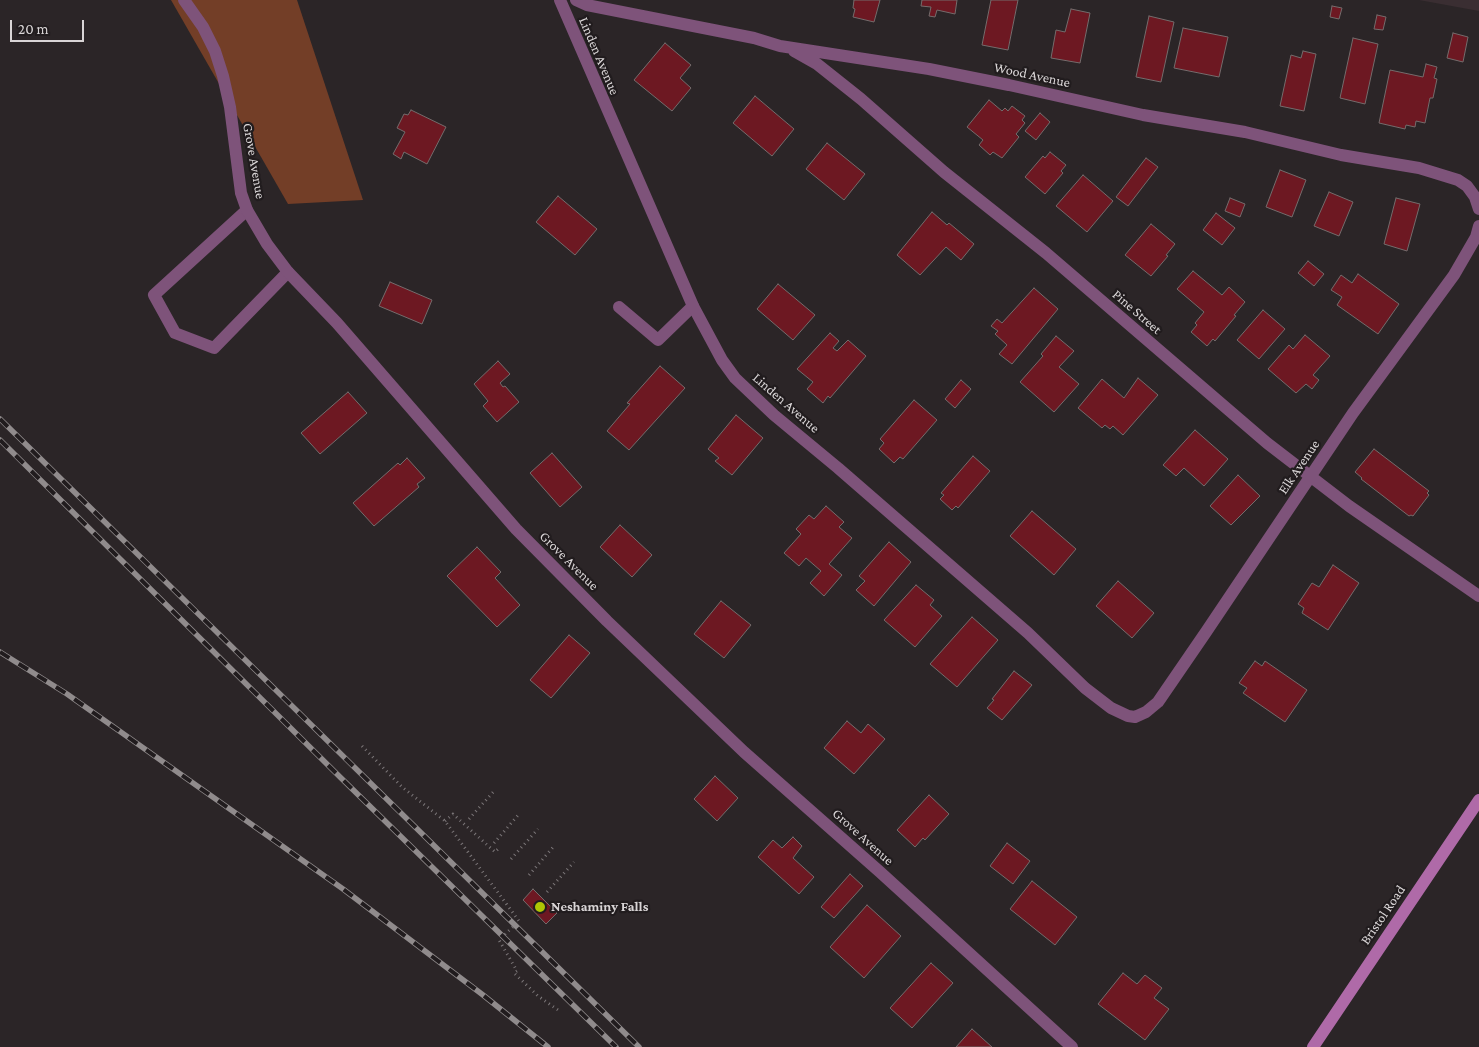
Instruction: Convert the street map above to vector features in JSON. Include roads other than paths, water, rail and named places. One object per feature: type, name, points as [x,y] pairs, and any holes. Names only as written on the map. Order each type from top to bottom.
[{"type":"main road","name":"Bristol Road","points":[[1313,1047],[1479,800]]},
{"type":"street","name":"Grove Avenue","points":[[184,0],[203,27],[215,51],[223,76],[230,107],[242,193],[247,210],[267,244],[288,272],[337,323],[516,529],[607,621],[744,752],[880,872],[1072,1047]]},
{"type":"street","name":"Linden Avenue","points":[[560,0],[693,306],[722,360],[735,378],[774,414],[1028,633],[1085,688],[1111,708],[1128,716],[1135,717]]},
{"type":"street","name":"Wood Avenue","points":[[576,0],[587,5],[754,38],[780,46],[929,69],[1142,114],[1244,132],[1341,155],[1419,168],[1458,180],[1467,186],[1477,203]]},
{"type":"street","name":"Pine Street","points":[[780,46],[817,64],[861,99],[944,172],[1046,253],[1267,443],[1349,506],[1479,596]]},
{"type":"street","points":[[247,210],[154,295],[175,333],[214,348],[288,272]]},
{"type":"street","name":"Elk Avenue","points":[[1135,717],[1146,712],[1158,702],[1353,413],[1454,275],[1476,237],[1479,226]]},
{"type":"street","points":[[619,306],[658,340],[693,306]]},
{"type":"railway","points":[[0,419],[639,1047]]},
{"type":"railway","points":[[0,440],[616,1047]]},
{"type":"railway","points":[[0,652],[67,694],[343,889],[483,995],[548,1047]]},
{"type":"place","name":"Neshaminy Falls","points":[[540,907]]}]
